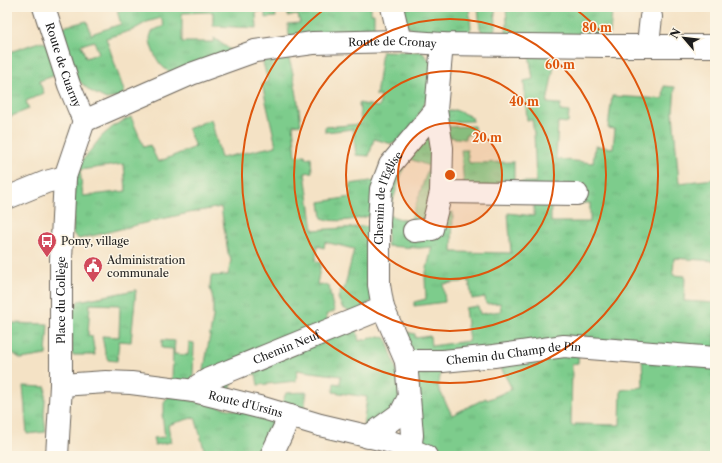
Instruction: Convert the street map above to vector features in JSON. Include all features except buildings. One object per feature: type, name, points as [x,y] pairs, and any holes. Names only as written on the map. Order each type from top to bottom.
[{"type":"street","name":"Route de Cuarny","points":[[44,7],[69,85],[84,121]]},
{"type":"street","points":[[392,7],[400,41]]},
{"type":"street","points":[[648,45],[651,18]]},
{"type":"street","name":"Route de Cronay","points":[[84,121],[191,74],[255,51],[313,42],[400,41],[442,44],[715,46]]},
{"type":"street","points":[[414,231],[432,230],[440,192],[442,148],[436,110],[442,44]]},
{"type":"street","name":"Chemin de l'Eglise","points":[[406,361],[383,308],[379,285],[379,222],[381,189],[390,165],[436,110]]},
{"type":"street","name":"Place du Collège","points":[[57,456],[61,385],[61,259],[65,177],[84,121]]},
{"type":"street","points":[[7,198],[46,182],[65,177]]},
{"type":"street","points":[[440,192],[577,194]]},
{"type":"street","name":"Chemin Neuf","points":[[194,392],[199,385],[210,379],[383,308]]},
{"type":"street","name":"Chemin du Champ de Pin","points":[[406,361],[443,361],[494,356],[564,346],[715,358]]},
{"type":"street","points":[[406,361],[412,435],[418,453]]},
{"type":"street","name":"Route d'Ursins","points":[[61,385],[106,382],[131,383],[194,392],[263,408],[320,425],[384,440],[418,453]]},
{"type":"street","points":[[368,437],[401,412],[409,397]]},
{"type":"street","points":[[271,456],[290,416]]},
{"type":"green space","points":[[142,7],[371,7],[371,14],[374,14],[374,37],[289,36],[288,24],[300,23],[298,15],[288,16],[287,8],[275,9],[276,17],[265,18],[265,11],[256,12],[257,28],[213,26],[213,12],[182,13],[182,42],[213,42],[214,38],[232,51],[174,75],[161,65],[151,46],[150,37],[152,32],[164,26],[161,18],[147,22],[133,30],[106,38],[124,91],[122,97],[106,99],[90,91],[75,77],[58,28],[87,21],[91,34],[121,24],[117,11]],"holes":[[[94,41],[99,53],[86,58],[81,45]]]},
{"type":"green space","points":[[414,7],[469,7],[471,28],[467,35],[425,37],[408,27],[401,11]]},
{"type":"green space","points":[[478,7],[495,7],[496,27],[491,35],[483,34],[480,28]]},
{"type":"green space","points":[[506,7],[644,7],[644,12],[612,12],[610,34],[605,43],[505,43],[507,22]]},
{"type":"green space","points":[[39,42],[46,43],[56,75],[39,81],[44,93],[26,101],[29,109],[7,118],[7,53]]},
{"type":"green space","points":[[382,51],[422,52],[431,62],[430,93],[414,124],[400,140],[392,144],[374,139],[369,156],[356,155],[353,129],[325,132],[325,127],[361,124],[359,103],[379,107],[381,96],[376,96]]},
{"type":"green space","points":[[529,55],[556,55],[547,103],[561,104],[560,111],[569,112],[568,123],[558,122],[556,159],[593,163],[595,146],[613,148],[615,129],[608,128],[612,96],[663,99],[664,86],[675,87],[673,113],[679,183],[715,179],[715,261],[674,258],[673,275],[685,276],[684,301],[715,303],[715,352],[416,358],[402,331],[415,334],[415,338],[430,336],[431,346],[469,341],[465,308],[478,306],[480,314],[501,311],[500,303],[486,304],[485,297],[472,299],[469,281],[443,284],[445,302],[414,306],[414,302],[426,299],[425,277],[432,247],[419,248],[387,246],[388,197],[398,167],[418,140],[430,137],[435,141],[436,217],[453,212],[452,252],[511,253],[508,213],[534,216],[534,202],[551,203],[551,222],[590,222],[590,203],[578,203],[464,187],[461,150],[467,150],[469,163],[514,162],[514,182],[536,182],[534,133],[532,120],[527,120],[524,81],[533,79]],"holes":[[[407,158],[429,166],[410,222],[388,215]]]},
{"type":"green space","points":[[288,56],[293,72],[301,124],[293,125],[296,156],[305,155],[306,158],[311,157],[312,172],[305,173],[313,230],[373,226],[374,299],[354,315],[342,307],[338,298],[341,289],[344,290],[354,249],[325,242],[324,248],[318,246],[315,261],[321,263],[317,284],[329,286],[335,311],[326,315],[329,326],[203,375],[213,317],[213,300],[210,288],[211,276],[228,275],[231,260],[228,253],[221,207],[79,239],[73,234],[74,193],[78,166],[102,136],[115,125],[131,117],[144,147],[150,145],[158,162],[195,147],[188,129],[211,119],[221,158],[276,146],[262,84],[268,81],[263,63],[266,59]],"holes":[[[124,164],[126,191],[83,196],[80,170]]]},
{"type":"green space","points":[[455,110],[472,117],[473,121],[446,122],[446,113]]},
{"type":"green space","points":[[474,126],[475,133],[465,135],[465,139],[447,137],[447,127]]},
{"type":"green space","points":[[377,180],[373,215],[341,221],[322,218],[320,202],[351,197],[350,184]]},
{"type":"green space","points":[[136,290],[131,342],[119,341],[117,361],[108,360],[102,336],[119,337],[120,305],[90,304],[88,335],[92,336],[95,355],[72,355],[72,314],[78,301]]},
{"type":"green space","points":[[7,323],[48,324],[46,355],[21,359],[14,354],[7,348]]},
{"type":"green space","points":[[356,327],[359,341],[380,336],[386,338],[396,368],[401,393],[398,410],[363,426],[367,397],[333,392],[334,383],[340,384],[341,376],[297,370],[296,381],[258,385],[256,374],[243,375],[231,379],[231,393],[217,390],[219,381]]},
{"type":"green space","points":[[162,340],[175,341],[174,354],[188,355],[189,342],[194,343],[193,376],[191,381],[172,381],[173,349],[162,348]]},
{"type":"green space","points":[[579,350],[578,363],[572,364],[571,425],[575,427],[575,424],[620,425],[621,390],[643,387],[642,354],[715,359],[715,456],[437,456],[423,449],[417,425],[410,364],[443,363],[438,387],[452,415],[486,398],[487,400],[512,389],[496,358]]},
{"type":"green space","points":[[23,386],[46,387],[44,415],[46,432],[27,434]]},
{"type":"green space","points":[[307,392],[304,410],[279,410],[286,393]]},
{"type":"green space","points":[[171,396],[278,420],[266,456],[206,456],[195,417],[168,425],[171,442],[155,445],[153,438],[165,437],[162,414],[164,413],[164,402]]},
{"type":"place","name":"Pomy, village","points":[[47,258]]},
{"type":"place","name":"Administration communale","points":[[93,283]]}]
